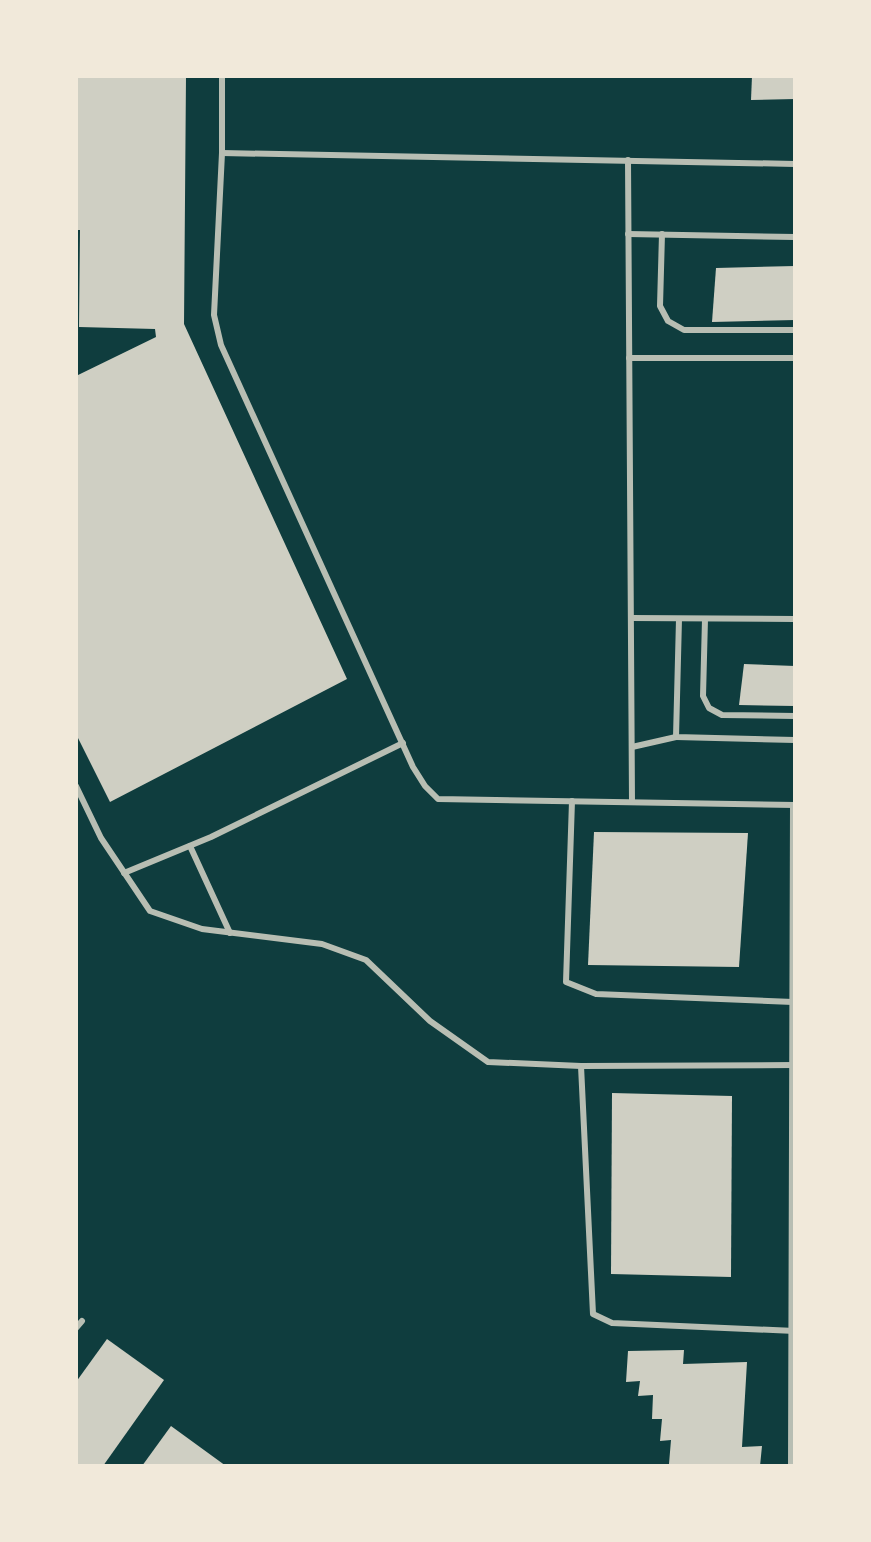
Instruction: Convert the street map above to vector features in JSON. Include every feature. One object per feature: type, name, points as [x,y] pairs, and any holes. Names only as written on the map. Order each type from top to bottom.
[{"type":"lane","points":[[222,76],[222,153],[214,315],[221,345],[413,767],[425,786],[438,799],[794,805],[791,1466]]},
{"type":"lane","points":[[222,153],[795,164]]},
{"type":"lane","points":[[628,160],[632,802]]},
{"type":"lane","points":[[628,234],[795,237]]},
{"type":"lane","points":[[662,234],[660,306],[668,321],[684,330],[795,330]]},
{"type":"lane","points":[[629,358],[795,358]]},
{"type":"lane","points":[[631,618],[795,619]]},
{"type":"lane","points":[[676,737],[679,619]]},
{"type":"lane","points":[[705,619],[703,696],[709,708],[722,715],[795,716]]},
{"type":"lane","points":[[632,747],[676,737],[795,740]]},
{"type":"lane","points":[[124,873],[190,846],[403,743]]},
{"type":"lane","points":[[76,786],[101,838],[150,911],[202,929],[322,944],[366,960],[430,1021],[488,1062],[581,1066],[794,1066]]},
{"type":"lane","points":[[572,801],[566,982],[596,994],[793,1002]]},
{"type":"lane","points":[[190,846],[230,933]]},
{"type":"lane","points":[[581,1066],[593,1314],[612,1323],[793,1331]]},
{"type":"lane","points":[[76,1328],[82,1321]]},
{"type":"building","points":[[76,76],[186,76],[184,324],[347,679],[110,802],[76,734],[76,376],[156,337],[155,329],[79,327]]},
{"type":"building","points":[[752,76],[795,76],[795,99],[751,100]]},
{"type":"building","points":[[795,266],[795,320],[712,322],[716,268]]},
{"type":"building","points":[[744,664],[795,666],[795,706],[739,705]]},
{"type":"building","points":[[594,832],[748,833],[739,967],[588,965]]},
{"type":"building","points":[[612,1093],[732,1096],[731,1277],[611,1274]]},
{"type":"building","points":[[107,1339],[164,1380],[103,1466],[76,1466],[76,1382]]},
{"type":"building","points":[[684,1350],[683,1364],[747,1362],[742,1447],[762,1446],[760,1466],[669,1464],[671,1440],[660,1441],[662,1419],[652,1419],[653,1395],[638,1396],[640,1381],[626,1382],[628,1351]]},
{"type":"building","points":[[171,1426],[226,1466],[142,1466]]}]
